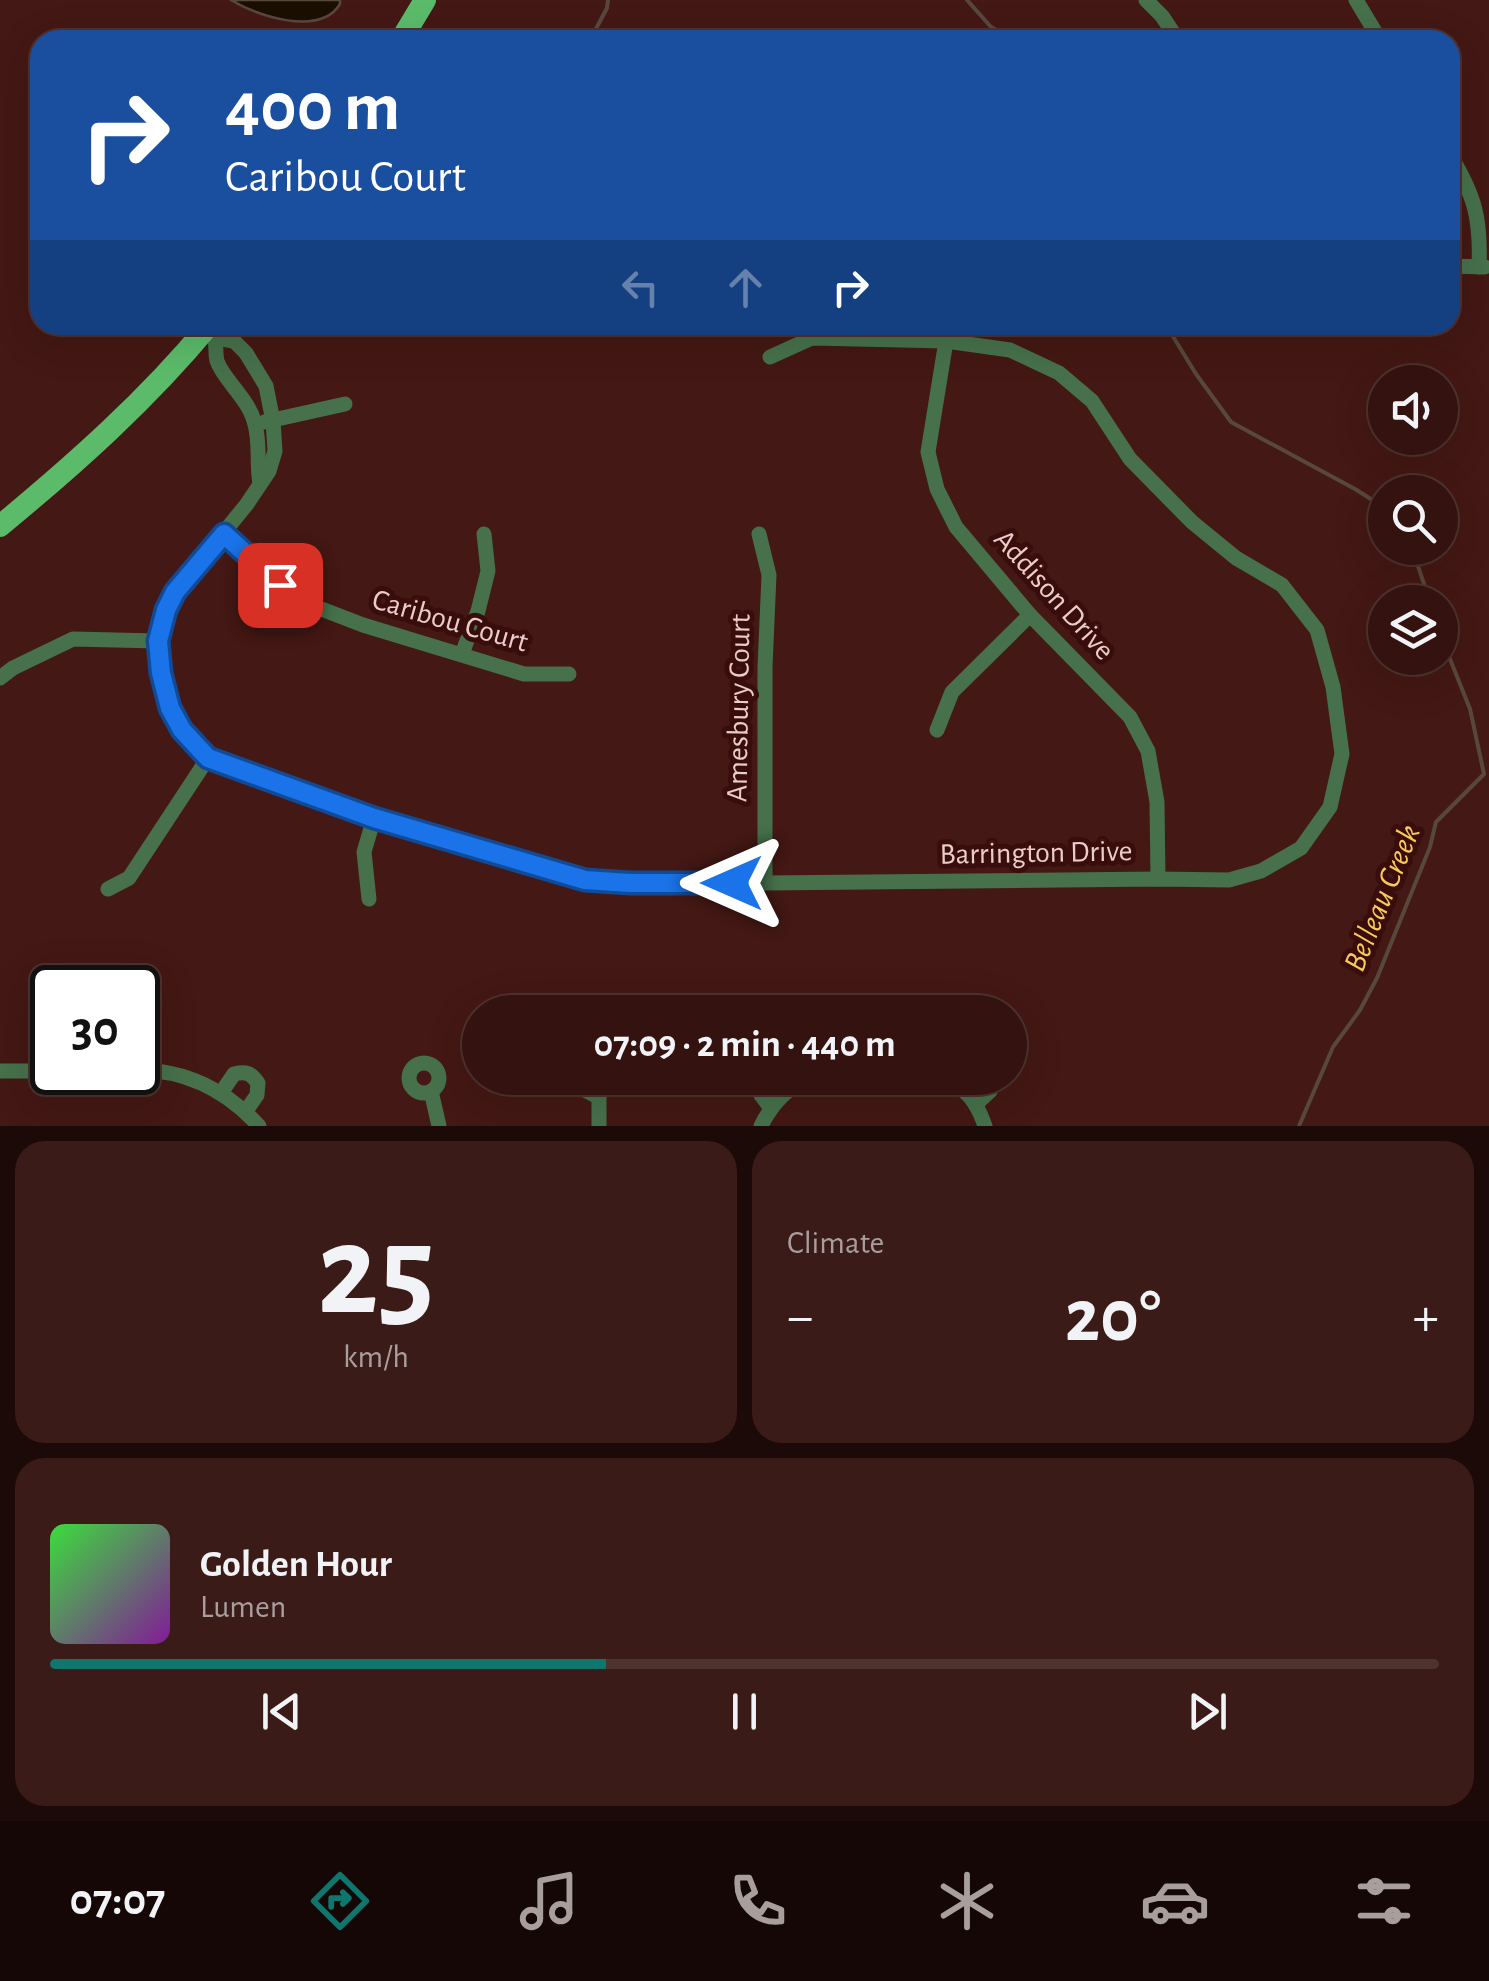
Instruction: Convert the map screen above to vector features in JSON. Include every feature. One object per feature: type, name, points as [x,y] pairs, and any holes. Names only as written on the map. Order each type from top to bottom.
[{"type":"main road","points":[[408,30],[425,0]]},
{"type":"main road","points":[[0,526],[56,480],[206,335]]},
{"type":"street","points":[[1146,0],[1171,30]]},
{"type":"street","points":[[1356,0],[1374,30]]},
{"type":"street","points":[[1460,170],[1480,228],[1484,267]]},
{"type":"street","points":[[212,335],[218,362],[246,401],[255,424],[260,483]]},
{"type":"street","points":[[108,890],[129,878],[208,758],[182,730],[170,708],[158,641],[175,592],[224,534],[269,471],[275,450],[266,386],[246,353],[221,335]]},
{"type":"street","name":"Barrington Drive","points":[[208,758],[374,818],[585,880],[1229,880],[1261,871],[1301,848],[1330,806],[1342,754],[1333,687],[1317,630],[1282,585],[1236,558],[1192,522],[1130,460],[1092,401],[1059,373],[1010,350],[946,340],[812,338],[770,357]]},
{"type":"street","name":"Addison Drive","points":[[946,340],[928,452],[937,489],[956,527],[1030,615],[1130,717],[1148,750],[1157,802],[1158,879]]},
{"type":"street","points":[[255,424],[345,404]]},
{"type":"street","name":"Caribou Court","points":[[224,534],[280,585],[311,605],[362,625],[524,674],[569,674]]},
{"type":"street","points":[[462,654],[488,571],[484,534]]},
{"type":"street","name":"Amesbury Court","points":[[759,534],[769,575],[765,883]]},
{"type":"street","points":[[937,730],[952,692],[1030,615]]},
{"type":"street","points":[[0,678],[73,639],[158,641]]},
{"type":"street","points":[[369,899],[364,852],[374,818]]},
{"type":"street","points":[[0,1071],[30,1071]]},
{"type":"street","points":[[160,1072],[177,1074],[221,1093],[246,1110],[259,1126]]},
{"type":"street","points":[[221,1093],[234,1074],[253,1075],[258,1083],[257,1095],[246,1110]]},
{"type":"street","points":[[430,1092],[440,1126]]},
{"type":"street","points":[[599,1095],[600,1126]]},
{"type":"street","points":[[762,1095],[770,1107]]},
{"type":"street","points":[[760,1126],[770,1107],[782,1095]]},
{"type":"street","points":[[971,1095],[985,1126]]},
{"type":"street","points":[[976,1104],[986,1095]]},
{"type":"shaded area","points":[[231,0],[340,0],[340,4],[331,14],[304,21],[272,17]]},
{"type":"waterway","points":[[595,30],[608,0]]},
{"type":"waterway","name":"Belleau Creek","points":[[967,0],[996,30]]},
{"type":"waterway","name":"Belleau Creek","points":[[1172,335],[1231,422],[1368,497]]},
{"type":"waterway","name":"Belleau Creek","points":[[1418,565],[1424,585]]},
{"type":"waterway","name":"Belleau Creek","points":[[1299,1126],[1333,1047],[1377,978],[1430,847],[1436,822],[1484,774],[1470,709],[1456,675]]},
{"type":"route","points":[[280,585],[224,534],[187,576],[166,610],[158,641],[170,708],[182,730],[208,758],[374,818],[585,880],[732,883]]}]
